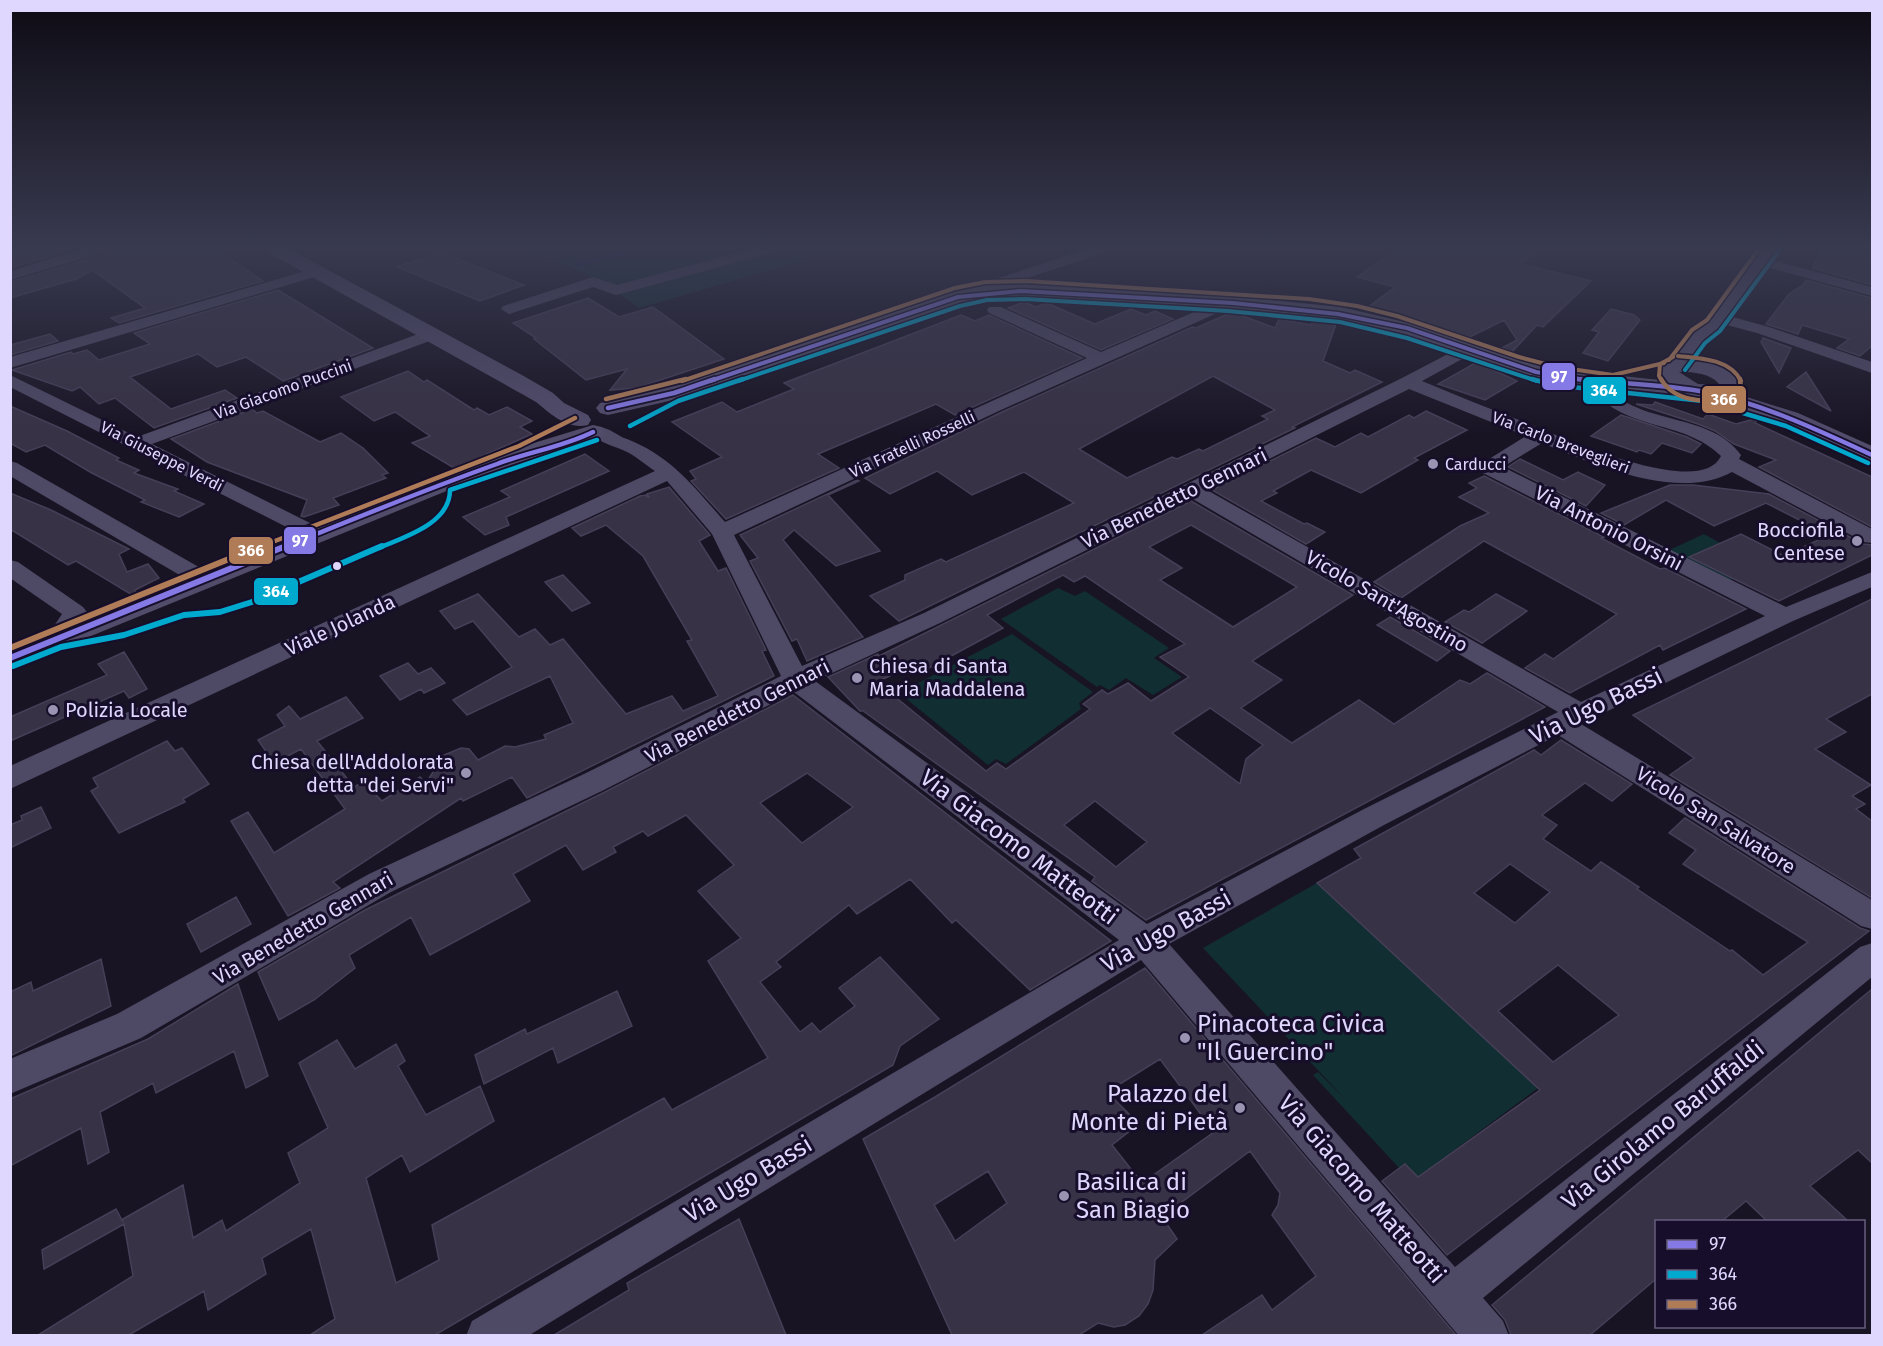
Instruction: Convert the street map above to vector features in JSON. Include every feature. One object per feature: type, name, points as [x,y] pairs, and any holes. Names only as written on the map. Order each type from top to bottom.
[{"type":"main road","points":[[382,309],[545,398],[556,408],[603,424]]},
{"type":"main road","points":[[10,658],[314,534],[523,454],[581,438],[603,424],[674,393],[923,309]]},
{"type":"main road","points":[[1317,309],[1356,315],[1410,329],[1542,373],[1604,383],[1706,392],[1730,390],[1727,379],[1713,358],[1716,322]]},
{"type":"main road","points":[[1672,369],[1698,336],[1716,322],[1726,309]]},
{"type":"main road","points":[[1604,383],[1672,369],[1704,368],[1771,404],[1789,418]]},
{"type":"main road","points":[[1672,369],[1677,384],[1789,418],[1872,455]]},
{"type":"street","points":[[10,363],[192,309]]},
{"type":"street","name":"Via Fratelli Rosselli","points":[[722,532],[994,406],[1214,309]]},
{"type":"street","points":[[994,310],[1102,359]]},
{"type":"street","points":[[1716,322],[1763,330],[1872,368]]},
{"type":"street","name":"Via Giacomo Puccini","points":[[137,443],[429,335]]},
{"type":"street","name":"Via Benedetto Gennari","points":[[10,1077],[129,1026],[380,883],[594,782],[796,680],[932,618],[1193,490],[1408,382],[1467,349]]},
{"type":"street","name":"Via Giuseppe Verdi","points":[[10,380],[314,534]]},
{"type":"street","name":"Via Carlo Breveglieri","points":[[1408,382],[1607,462],[1664,476],[1704,476],[1717,471],[1729,462]]},
{"type":"street","points":[[1604,383],[1601,394],[1614,403],[1716,442],[1731,455],[1729,462],[1872,537]]},
{"type":"street","name":"Via Giacomo Matteotti","points":[[603,424],[670,472],[722,532],[796,680],[1145,941],[1488,1335]]},
{"type":"street","name":"Via Antonio Orsini","points":[[1541,435],[1488,468],[1785,616]]},
{"type":"street","points":[[10,466],[203,579]]},
{"type":"street","name":"Viale Jolanda","points":[[10,778],[670,472]]},
{"type":"street","name":"Vicolo Sant'Agostino","points":[[1193,490],[1542,689],[1569,718]]},
{"type":"street","points":[[10,567],[75,612],[58,638]]},
{"type":"street","name":"Via Ugo Bassi","points":[[487,1335],[1145,941],[1374,817],[1569,718],[1785,616],[1872,579]]},
{"type":"street","name":"Vicolo San Salvatore","points":[[1569,718],[1872,916]]},
{"type":"street","name":"Via Girolamo Baruffaldi","points":[[1454,1294],[1872,957]]},
{"type":"green space","points":[[1704,534],[1742,555],[1737,557],[1715,545],[1697,554],[1737,577],[1724,583],[1665,552]]},
{"type":"green space","points":[[1058,588],[1075,596],[1085,591],[1169,648],[1154,658],[1182,677],[1153,695],[1126,678],[1109,690],[1100,685],[1097,687],[1001,619]]},
{"type":"green space","points":[[1012,634],[1093,692],[1079,703],[1081,709],[1006,764],[996,759],[988,765],[899,693]]},
{"type":"green space","points":[[1317,883],[1538,1088],[1418,1177],[1406,1164],[1400,1169],[1313,1075],[1318,1072],[1347,1101],[1203,948]]},
{"type":"building","points":[[142,309],[168,309],[119,323],[111,318]]},
{"type":"building","points":[[215,309],[309,309],[373,348],[283,381],[246,357],[217,367],[198,354],[130,377],[171,409],[225,390],[237,398],[154,428],[115,398],[99,404],[80,387],[72,391],[12,370],[71,352],[73,354],[87,350],[99,360],[150,344],[134,333]]},
{"type":"building","points":[[556,309],[606,309],[619,317],[647,309],[655,309],[724,359],[636,388],[610,390],[627,369],[586,380],[534,339],[536,338],[513,323]]},
{"type":"building","points":[[1010,309],[1060,309],[1095,324],[1131,309],[1146,315],[1155,311],[1173,319],[1101,350]]},
{"type":"building","points":[[1370,309],[1562,309],[1543,327],[1537,325],[1510,354],[1498,350],[1517,340],[1504,320],[1470,337]]},
{"type":"building","points":[[1611,309],[1634,315],[1640,320],[1608,361],[1583,353],[1599,332],[1592,330]]},
{"type":"building","points":[[1778,309],[1872,309],[1872,346],[1860,356],[1837,348],[1849,339],[1802,325],[1798,334],[1766,324]]},
{"type":"building","points":[[1232,312],[1275,328],[1279,319],[1311,325],[1313,320],[1336,324],[1323,361],[1350,373],[1355,370],[1382,382],[1292,427],[1295,428],[899,621],[870,596],[905,580],[905,575],[941,559],[946,562],[1074,503],[1024,472],[972,495],[937,471],[890,494],[865,478],[1002,412],[1192,327],[1196,328]],"holes":[[[1213,376],[1275,410],[1262,416],[1268,419],[1203,451],[1199,449],[1177,459],[1172,457],[1127,478],[1079,449]]]},
{"type":"building","points":[[961,315],[975,321],[989,315],[1082,358],[955,415],[936,404],[818,454],[839,468],[726,519],[691,481],[696,479],[690,471],[722,457],[672,422],[722,402],[737,412],[794,389],[784,383]]},
{"type":"building","points":[[50,334],[58,341],[10,355],[10,345]]},
{"type":"building","points":[[1763,338],[1791,348],[1779,373],[1761,342]]},
{"type":"building","points":[[1477,362],[1517,381],[1485,400],[1438,384]]},
{"type":"building","points":[[408,371],[424,382],[427,380],[474,410],[477,408],[489,415],[507,407],[532,421],[520,427],[532,434],[487,454],[489,455],[454,468],[412,443],[430,436],[395,412],[374,421],[341,397]]},
{"type":"building","points":[[1806,372],[1831,411],[1787,387]]},
{"type":"building","points":[[1655,402],[1703,419],[1708,414],[1736,424],[1758,418],[1755,423],[1872,477],[1872,527],[1759,467],[1776,460],[1734,444],[1715,431],[1698,424],[1636,404],[1653,405]]},
{"type":"building","points":[[10,406],[67,431],[119,458],[116,460],[139,470],[134,473],[178,489],[174,491],[204,504],[179,517],[141,502],[145,500],[90,472],[45,445],[26,452],[10,443]]},
{"type":"building","points":[[252,409],[257,413],[263,411],[320,442],[341,433],[363,448],[388,473],[382,475],[386,478],[333,498],[339,505],[304,517],[301,516],[307,500],[207,462],[171,439]]},
{"type":"building","points":[[1426,411],[1467,430],[1414,458],[1418,460],[1361,493],[1311,470],[1273,491],[1277,493],[1261,501],[1304,524],[1307,523],[1325,532],[1306,544],[1212,490],[1316,438],[1335,447],[1361,433],[1368,437],[1409,415],[1414,418]]},
{"type":"building","points":[[1621,415],[1687,437],[1701,444],[1692,453],[1662,443],[1651,454],[1639,450],[1637,452],[1591,436]]},
{"type":"building","points":[[585,454],[609,471],[506,517],[509,525],[485,535],[463,517],[510,497],[501,491]]},
{"type":"building","points":[[1520,459],[1563,480],[1578,472],[1605,485],[1586,506],[1508,467]]},
{"type":"building","points":[[1484,476],[1604,537],[1601,538],[1660,569],[1665,568],[1746,609],[1663,650],[1660,645],[1570,693],[1525,668],[1545,654],[1553,659],[1617,614],[1484,541],[1401,598],[1374,582],[1460,526],[1489,513],[1459,497],[1477,488],[1469,483]]},
{"type":"building","points":[[857,480],[859,481],[828,495],[880,551],[836,566],[794,530],[783,540],[863,637],[807,661],[797,639],[792,641],[750,561],[758,558],[740,535]]},
{"type":"building","points":[[1670,485],[1693,485],[1769,494],[1863,544],[1872,545],[1872,555],[1779,601],[1689,557],[1741,534],[1784,556],[1829,535],[1766,503],[1714,526],[1666,500],[1624,525],[1601,513]]},
{"type":"building","points":[[669,487],[710,535],[699,541],[718,571],[726,568],[766,650],[762,651],[774,676],[527,798],[512,777],[463,801],[461,798],[333,882],[340,888],[288,916],[231,821],[248,812],[274,853],[345,809],[301,749],[274,763],[258,740],[285,726],[277,715],[289,706],[300,719],[346,697],[363,718],[317,741],[354,787],[363,782],[382,801],[420,777],[426,783],[444,755],[461,748],[469,749],[478,760],[505,746],[515,747],[546,739],[544,735],[573,723],[550,676],[467,715],[453,700],[512,667],[473,621],[455,629],[440,611],[478,594],[519,637],[535,629],[550,645],[563,639],[626,714],[672,696],[683,711],[718,696],[687,641],[692,640],[643,556],[606,525],[581,536],[572,528],[640,496],[649,497],[647,494]]},
{"type":"building","points":[[10,493],[51,510],[129,549],[119,554],[127,572],[148,564],[159,578],[135,590],[136,593],[132,595],[76,561],[68,565],[10,529]]},
{"type":"building","points":[[1191,501],[1353,595],[1252,661],[1282,680],[1241,708],[1292,743],[1359,700],[1394,724],[1460,680],[1470,684],[1487,673],[1545,707],[1146,920],[1092,881],[1095,877],[860,711],[828,677],[878,654],[879,656]],"holes":[[[1191,525],[1297,587],[1233,627],[1160,580],[1182,568],[1149,547]],[[1063,575],[1074,582],[1085,576],[1185,644],[1160,657],[1189,677],[1151,701],[1128,683],[1108,694],[1102,690],[1083,704],[1090,709],[1006,769],[997,763],[986,771],[877,682],[919,662],[927,669],[1003,628],[987,615]],[[1210,708],[1263,745],[1246,759],[1240,784],[1172,733]],[[1095,801],[1147,842],[1116,867],[1064,825]]]},
{"type":"building","points":[[563,575],[590,603],[572,611],[545,582]]},
{"type":"building","points":[[1496,594],[1527,611],[1482,643],[1445,622],[1464,610],[1469,612]]},
{"type":"building","points":[[1872,599],[1872,694],[1826,719],[1846,732],[1815,749],[1871,785],[1852,796],[1865,804],[1856,809],[1872,821],[1872,898],[1670,775],[1694,758],[1633,715]]},
{"type":"building","points":[[1390,617],[1450,651],[1437,661],[1377,625]]},
{"type":"building","points":[[124,652],[147,689],[129,698],[124,691],[10,741],[10,717],[107,675],[98,664]]},
{"type":"building","points":[[408,663],[418,674],[431,668],[445,683],[424,693],[421,689],[400,700],[380,676]]},
{"type":"building","points":[[793,695],[1111,941],[1030,990],[956,920],[952,923],[910,879],[857,914],[849,905],[776,962],[781,967],[760,982],[800,1032],[812,1023],[820,1032],[855,1006],[839,988],[880,957],[939,1019],[900,1046],[893,1065],[435,1335],[310,1335],[335,1319],[311,1229],[262,1258],[266,1274],[208,1310],[204,1291],[129,1335],[38,1335],[133,1276],[124,1224],[44,1269],[42,1250],[116,1209],[123,1222],[123,1219],[183,1185],[193,1238],[222,1220],[226,1231],[300,1183],[288,1153],[328,1128],[299,1063],[337,1040],[355,1069],[396,1044],[405,1061],[398,1066],[426,1115],[480,1086],[494,1121],[410,1172],[402,1155],[366,1178],[396,1283],[439,1260],[432,1225],[664,1098],[672,1110],[768,1058],[708,961],[741,938],[698,891],[734,865],[686,815],[648,836],[643,831],[613,847],[616,852],[583,870],[566,845],[513,874],[530,901],[430,955],[411,917],[349,955],[355,968],[314,1000],[279,1020],[258,972],[365,910],[605,792]],"holes":[[[807,773],[853,807],[802,843],[760,803]]]},
{"type":"building","points":[[1561,740],[1632,784],[1612,801],[1585,783],[1542,815],[1557,825],[1543,839],[1591,871],[1601,862],[1639,887],[1637,889],[1730,951],[1732,950],[1763,975],[1808,942],[1683,864],[1696,850],[1669,833],[1685,818],[1860,928],[1869,931],[1447,1255],[1382,1181],[1405,1164],[1418,1177],[1540,1090],[1317,883],[1361,858],[1354,849],[1534,750],[1541,755]],"holes":[[[1510,864],[1550,892],[1515,923],[1474,893]],[[1558,965],[1619,1015],[1553,1062],[1498,1011]]]},
{"type":"building","points":[[167,741],[175,751],[182,748],[209,784],[183,799],[185,802],[119,833],[91,791],[98,787],[93,778]]},
{"type":"building","points":[[41,807],[51,828],[10,848],[10,825],[22,820],[21,816]]},
{"type":"building","points":[[236,897],[251,924],[201,952],[187,924]]},
{"type":"building","points":[[101,959],[111,1006],[10,1056],[10,992],[31,982],[33,991]]},
{"type":"building","points":[[1145,968],[1456,1335],[1202,1335],[1262,1295],[1272,1310],[1316,1276],[1272,1215],[1278,1205],[1280,1193],[1250,1151],[1162,1217],[1177,1239],[1155,1260],[1153,1290],[1148,1304],[1139,1316],[1125,1325],[1114,1327],[1098,1323],[1079,1335],[952,1335],[863,1139]],"holes":[[[1160,1059],[1214,1132],[1142,1183],[1112,1145],[1139,1124],[1107,1092]],[[988,1171],[1007,1203],[955,1241],[934,1205]]]},
{"type":"building","points":[[238,984],[268,1076],[246,1088],[234,1051],[156,1093],[153,1083],[100,1112],[109,1152],[88,1164],[81,1128],[10,1166],[10,1099],[148,1039]]},
{"type":"building","points":[[1872,989],[1872,1163],[1858,1150],[1810,1186],[1847,1220],[1766,1220],[1746,1201],[1723,1220],[1655,1220],[1655,1280],[1590,1335],[1511,1335],[1505,1320],[1492,1305]]},
{"type":"building","points":[[617,991],[632,1026],[558,1063],[553,1048],[484,1084],[475,1055],[525,1029],[527,1034]]},
{"type":"building","points":[[739,1219],[786,1335],[554,1335],[629,1290],[627,1283]]},
{"type":"transit line","name":"366","points":[[606,399],[672,384],[894,309]]},
{"type":"transit line","name":"97","points":[[608,408],[674,393],[923,309]]},
{"type":"transit line","name":"364","points":[[630,426],[678,401],[952,309]]},
{"type":"transit line","name":"364","points":[[1191,309],[1340,322],[1407,338],[1553,385],[1703,401],[1786,426],[1868,463]]},
{"type":"transit line","name":"97","points":[[1301,309],[1372,320],[1426,333],[1517,367],[1555,376],[1686,389],[1726,397],[1790,419],[1872,455]]},
{"type":"transit line","name":"366","points":[[1368,309],[1557,367],[1613,375],[1664,363]]},
{"type":"transit line","name":"366","points":[[1669,360],[1692,330],[1707,320],[1715,309]]},
{"type":"transit line","name":"364","points":[[1685,370],[1705,343],[1720,331],[1736,309]]},
{"type":"transit line","name":"366","points":[[1673,357],[1660,364],[1659,376],[1665,386],[1675,393],[1703,401],[1718,401],[1731,398],[1741,392],[1741,382],[1737,373],[1729,367],[1708,360],[1678,356]]},
{"type":"transit line","name":"366","points":[[10,648],[311,526],[519,446],[575,418]]},
{"type":"transit line","name":"97","points":[[10,658],[435,486],[523,454],[581,438],[593,432]]},
{"type":"transit line","name":"364","points":[[13,666],[61,647],[124,635],[184,615],[220,612],[252,602],[430,526],[450,499],[450,490],[597,440]]},
{"type":"place","name":"Carducci","points":[[1433,464]]},
{"type":"place","name":"Bocciofila Centese","points":[[1857,541]]},
{"type":"place","name":"Chiesa di Santa Maria Maddalena","points":[[857,678]]},
{"type":"place","name":"Polizia Locale","points":[[53,710]]},
{"type":"place","name":"Chiesa dell'Addolorata detta \"dei Servi\"","points":[[466,773]]},
{"type":"place","name":"Pinacoteca Civica \"Il Guercino\"","points":[[1185,1038]]},
{"type":"place","name":"Palazzo del Monte di Pietà","points":[[1240,1108]]},
{"type":"place","name":"Basilica di San Biagio","points":[[1064,1196]]}]
